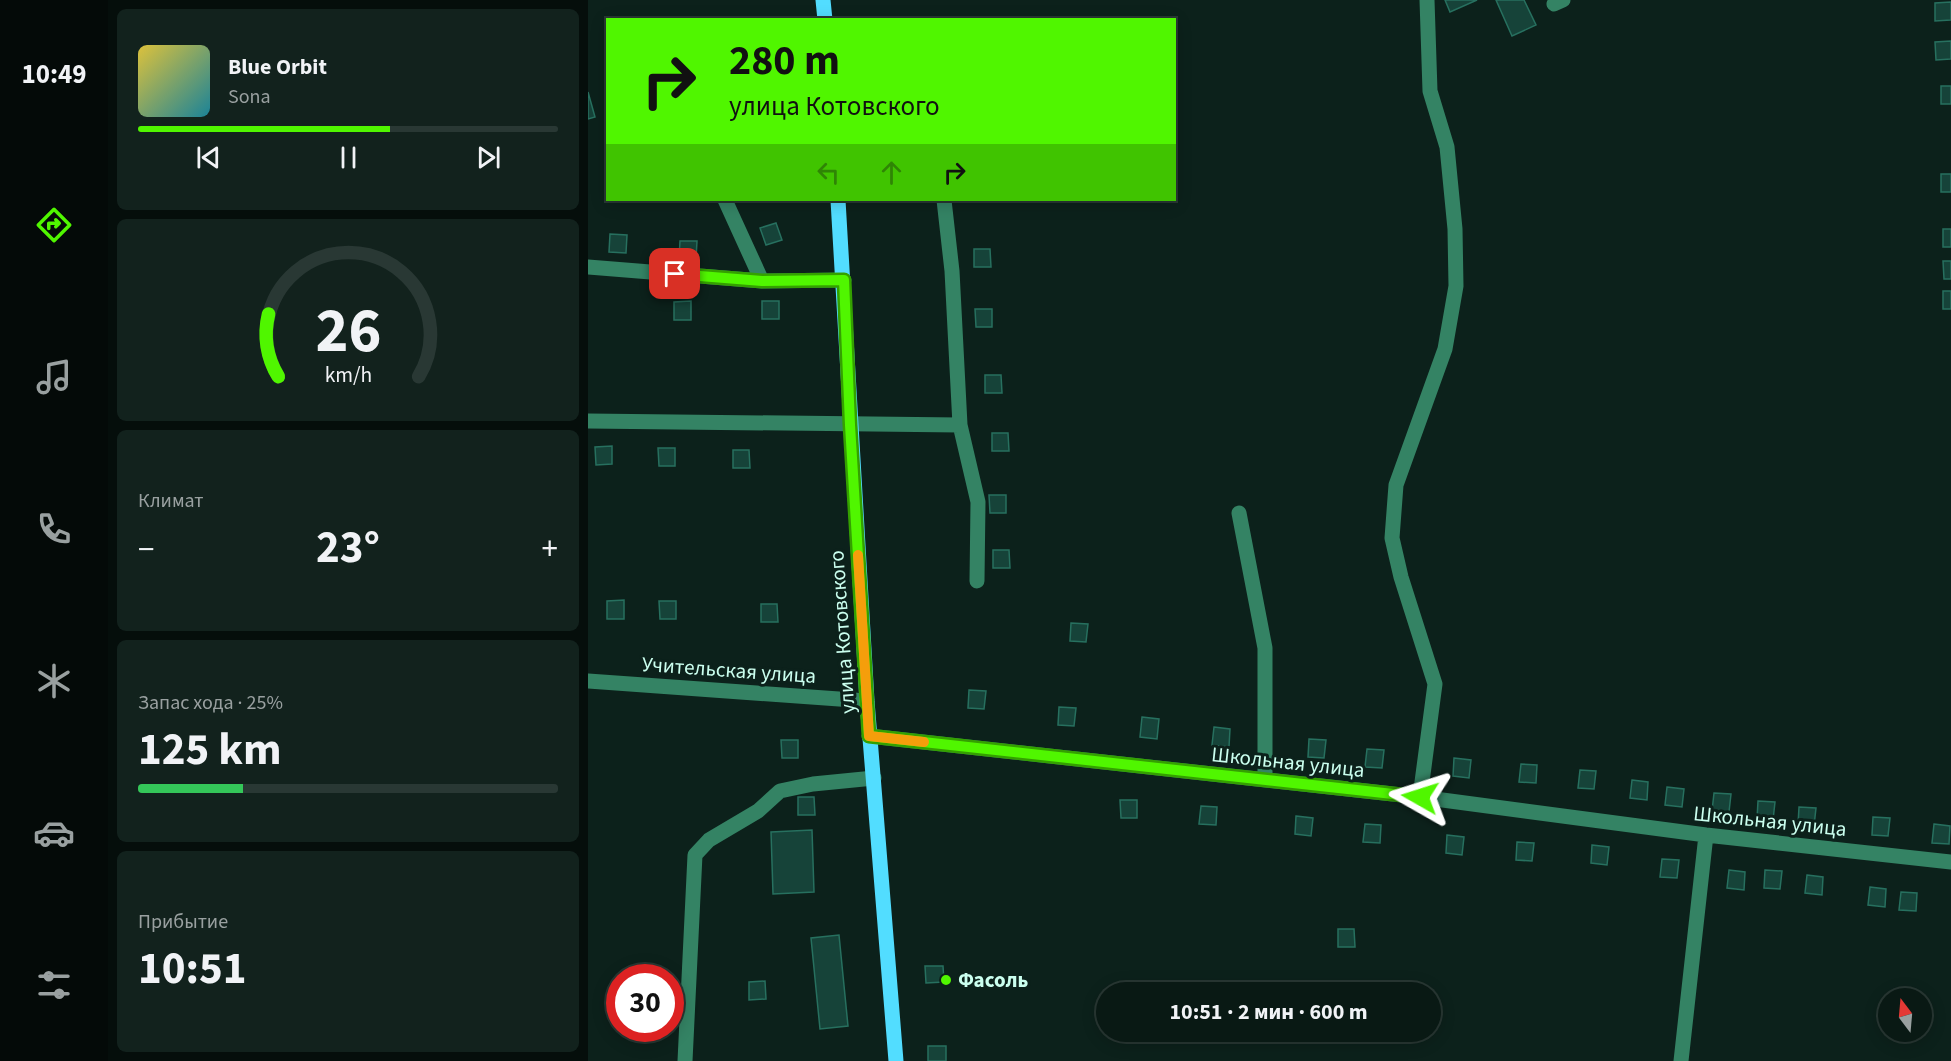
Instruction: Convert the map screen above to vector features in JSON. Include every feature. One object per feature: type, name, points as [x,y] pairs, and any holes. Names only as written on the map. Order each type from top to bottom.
[{"type":"main road","points":[[823,0],[825,18]]},
{"type":"main road","name":"улица Котовского","points":[[838,201],[869,736],[896,1061]]},
{"type":"street","points":[[1420,797],[1435,684],[1401,577],[1392,538],[1396,485],[1445,349],[1456,286],[1455,229],[1447,147],[1430,91],[1426,0]]},
{"type":"street","points":[[725,201],[762,281]]},
{"type":"street","points":[[944,201],[952,271],[960,425],[978,502],[977,581]]},
{"type":"street","points":[[588,267],[762,281],[844,280]]},
{"type":"street","points":[[588,421],[960,425]]},
{"type":"street","points":[[1239,513],[1265,648],[1264,780]]},
{"type":"street","name":"Учительская улица","points":[[588,681],[867,701]]},
{"type":"street","name":"Школьная улица","points":[[869,736],[1420,797],[1706,835],[1951,862]]},
{"type":"street","points":[[685,1061],[696,855],[709,840],[758,811],[780,791],[813,784],[874,778]]},
{"type":"street","points":[[1681,1061],[1706,835]]},
{"type":"building","points":[[1445,0],[1477,0],[1450,12]]},
{"type":"building","points":[[1496,0],[1524,0],[1536,25],[1512,36]]},
{"type":"building","points":[[1951,2],[1951,20],[1935,21],[1935,3]]},
{"type":"building","points":[[1951,41],[1951,59],[1936,60],[1935,42]]},
{"type":"building","points":[[1941,86],[1951,86],[1951,104],[1941,104]]},
{"type":"building","points":[[588,92],[595,117],[588,119]]},
{"type":"building","points":[[1941,174],[1951,174],[1951,192],[1941,192]]},
{"type":"building","points":[[776,223],[782,240],[766,245],[760,228]]},
{"type":"building","points":[[1943,229],[1951,229],[1951,247],[1943,247]]},
{"type":"building","points":[[610,234],[627,235],[626,253],[609,252]]},
{"type":"building","points":[[680,241],[697,241],[696,259],[679,259]]},
{"type":"building","points":[[974,249],[990,249],[991,267],[974,267]]},
{"type":"building","points":[[1943,261],[1951,261],[1951,279],[1944,279]]},
{"type":"building","points":[[1943,291],[1951,291],[1951,309],[1943,309]]},
{"type":"building","points":[[691,301],[691,320],[674,320],[674,302]]},
{"type":"building","points":[[762,301],[779,301],[779,319],[762,319]]},
{"type":"building","points":[[975,309],[992,309],[992,327],[976,327]]},
{"type":"building","points":[[985,375],[1001,375],[1002,393],[985,393]]},
{"type":"building","points":[[992,433],[1008,433],[1009,451],[992,451]]},
{"type":"building","points":[[612,446],[612,464],[596,465],[595,447]]},
{"type":"building","points":[[658,448],[675,448],[675,466],[659,466]]},
{"type":"building","points":[[733,450],[749,450],[750,468],[733,468]]},
{"type":"building","points":[[989,495],[1006,495],[1006,513],[990,513]]},
{"type":"building","points":[[993,550],[1009,550],[1010,568],[993,568]]},
{"type":"building","points":[[624,600],[624,619],[607,619],[607,601]]},
{"type":"building","points":[[659,601],[676,601],[676,619],[660,619]]},
{"type":"building","points":[[761,604],[777,604],[778,622],[761,622]]},
{"type":"building","points":[[1071,623],[1088,624],[1086,642],[1070,641]]},
{"type":"building","points":[[969,690],[986,691],[984,709],[968,708]]},
{"type":"building","points":[[1059,707],[1076,708],[1074,726],[1058,725]]},
{"type":"building","points":[[1142,717],[1159,719],[1157,739],[1140,737]]},
{"type":"building","points":[[1214,727],[1230,729],[1229,747],[1212,745]]},
{"type":"building","points":[[1309,739],[1326,740],[1324,758],[1308,757]]},
{"type":"building","points":[[781,740],[798,740],[798,758],[782,758]]},
{"type":"building","points":[[1367,749],[1384,750],[1382,768],[1365,767]]},
{"type":"building","points":[[1454,758],[1471,760],[1469,778],[1453,776]]},
{"type":"building","points":[[1521,764],[1537,765],[1536,783],[1519,782]]},
{"type":"building","points":[[1580,770],[1596,771],[1594,789],[1578,788]]},
{"type":"building","points":[[1632,780],[1648,782],[1647,800],[1630,798]]},
{"type":"building","points":[[1667,787],[1684,789],[1682,807],[1665,805]]},
{"type":"building","points":[[1714,793],[1731,794],[1729,812],[1712,811]]},
{"type":"building","points":[[798,797],[814,797],[815,815],[798,815]]},
{"type":"building","points":[[1120,800],[1137,800],[1137,818],[1121,818]]},
{"type":"building","points":[[1758,801],[1775,802],[1773,820],[1757,819]]},
{"type":"building","points":[[1201,806],[1217,807],[1216,825],[1199,824]]},
{"type":"building","points":[[1799,807],[1816,808],[1814,826],[1798,825]]},
{"type":"building","points":[[1296,816],[1313,818],[1311,836],[1295,834]]},
{"type":"building","points":[[1873,817],[1890,818],[1888,836],[1872,835]]},
{"type":"building","points":[[1365,824],[1381,825],[1380,843],[1363,842]]},
{"type":"building","points":[[1934,824],[1950,826],[1949,844],[1932,843]]},
{"type":"building","points":[[812,830],[814,892],[773,894],[771,832]]},
{"type":"building","points":[[1447,835],[1464,837],[1462,855],[1446,853]]},
{"type":"building","points":[[1517,842],[1534,843],[1532,861],[1516,860]]},
{"type":"building","points":[[1592,845],[1609,847],[1607,865],[1591,863]]},
{"type":"building","points":[[1662,859],[1679,860],[1677,878],[1660,877]]},
{"type":"building","points":[[1729,870],[1745,872],[1744,890],[1727,888]]},
{"type":"building","points":[[1765,870],[1782,871],[1780,889],[1764,888]]},
{"type":"building","points":[[1807,875],[1823,877],[1822,895],[1805,893]]},
{"type":"building","points":[[1870,887],[1886,889],[1885,907],[1868,905]]},
{"type":"building","points":[[1901,892],[1917,893],[1916,911],[1899,910]]},
{"type":"building","points":[[1338,929],[1354,929],[1355,947],[1338,947]]},
{"type":"building","points":[[839,935],[848,1026],[820,1029],[811,938]]},
{"type":"building","points":[[925,966],[943,966],[944,982],[926,983]]},
{"type":"building","points":[[765,981],[766,999],[749,1000],[749,982]]},
{"type":"building","points":[[928,1046],[946,1046],[946,1061],[928,1061]]},
{"type":"slow traffic","points":[[858,555],[869,736],[924,742]]},
{"type":"place","name":"Фасоль","points":[[946,980]]},
{"type":"route","points":[[675,274],[762,281],[844,280],[850,425],[869,736],[1420,797]]}]
